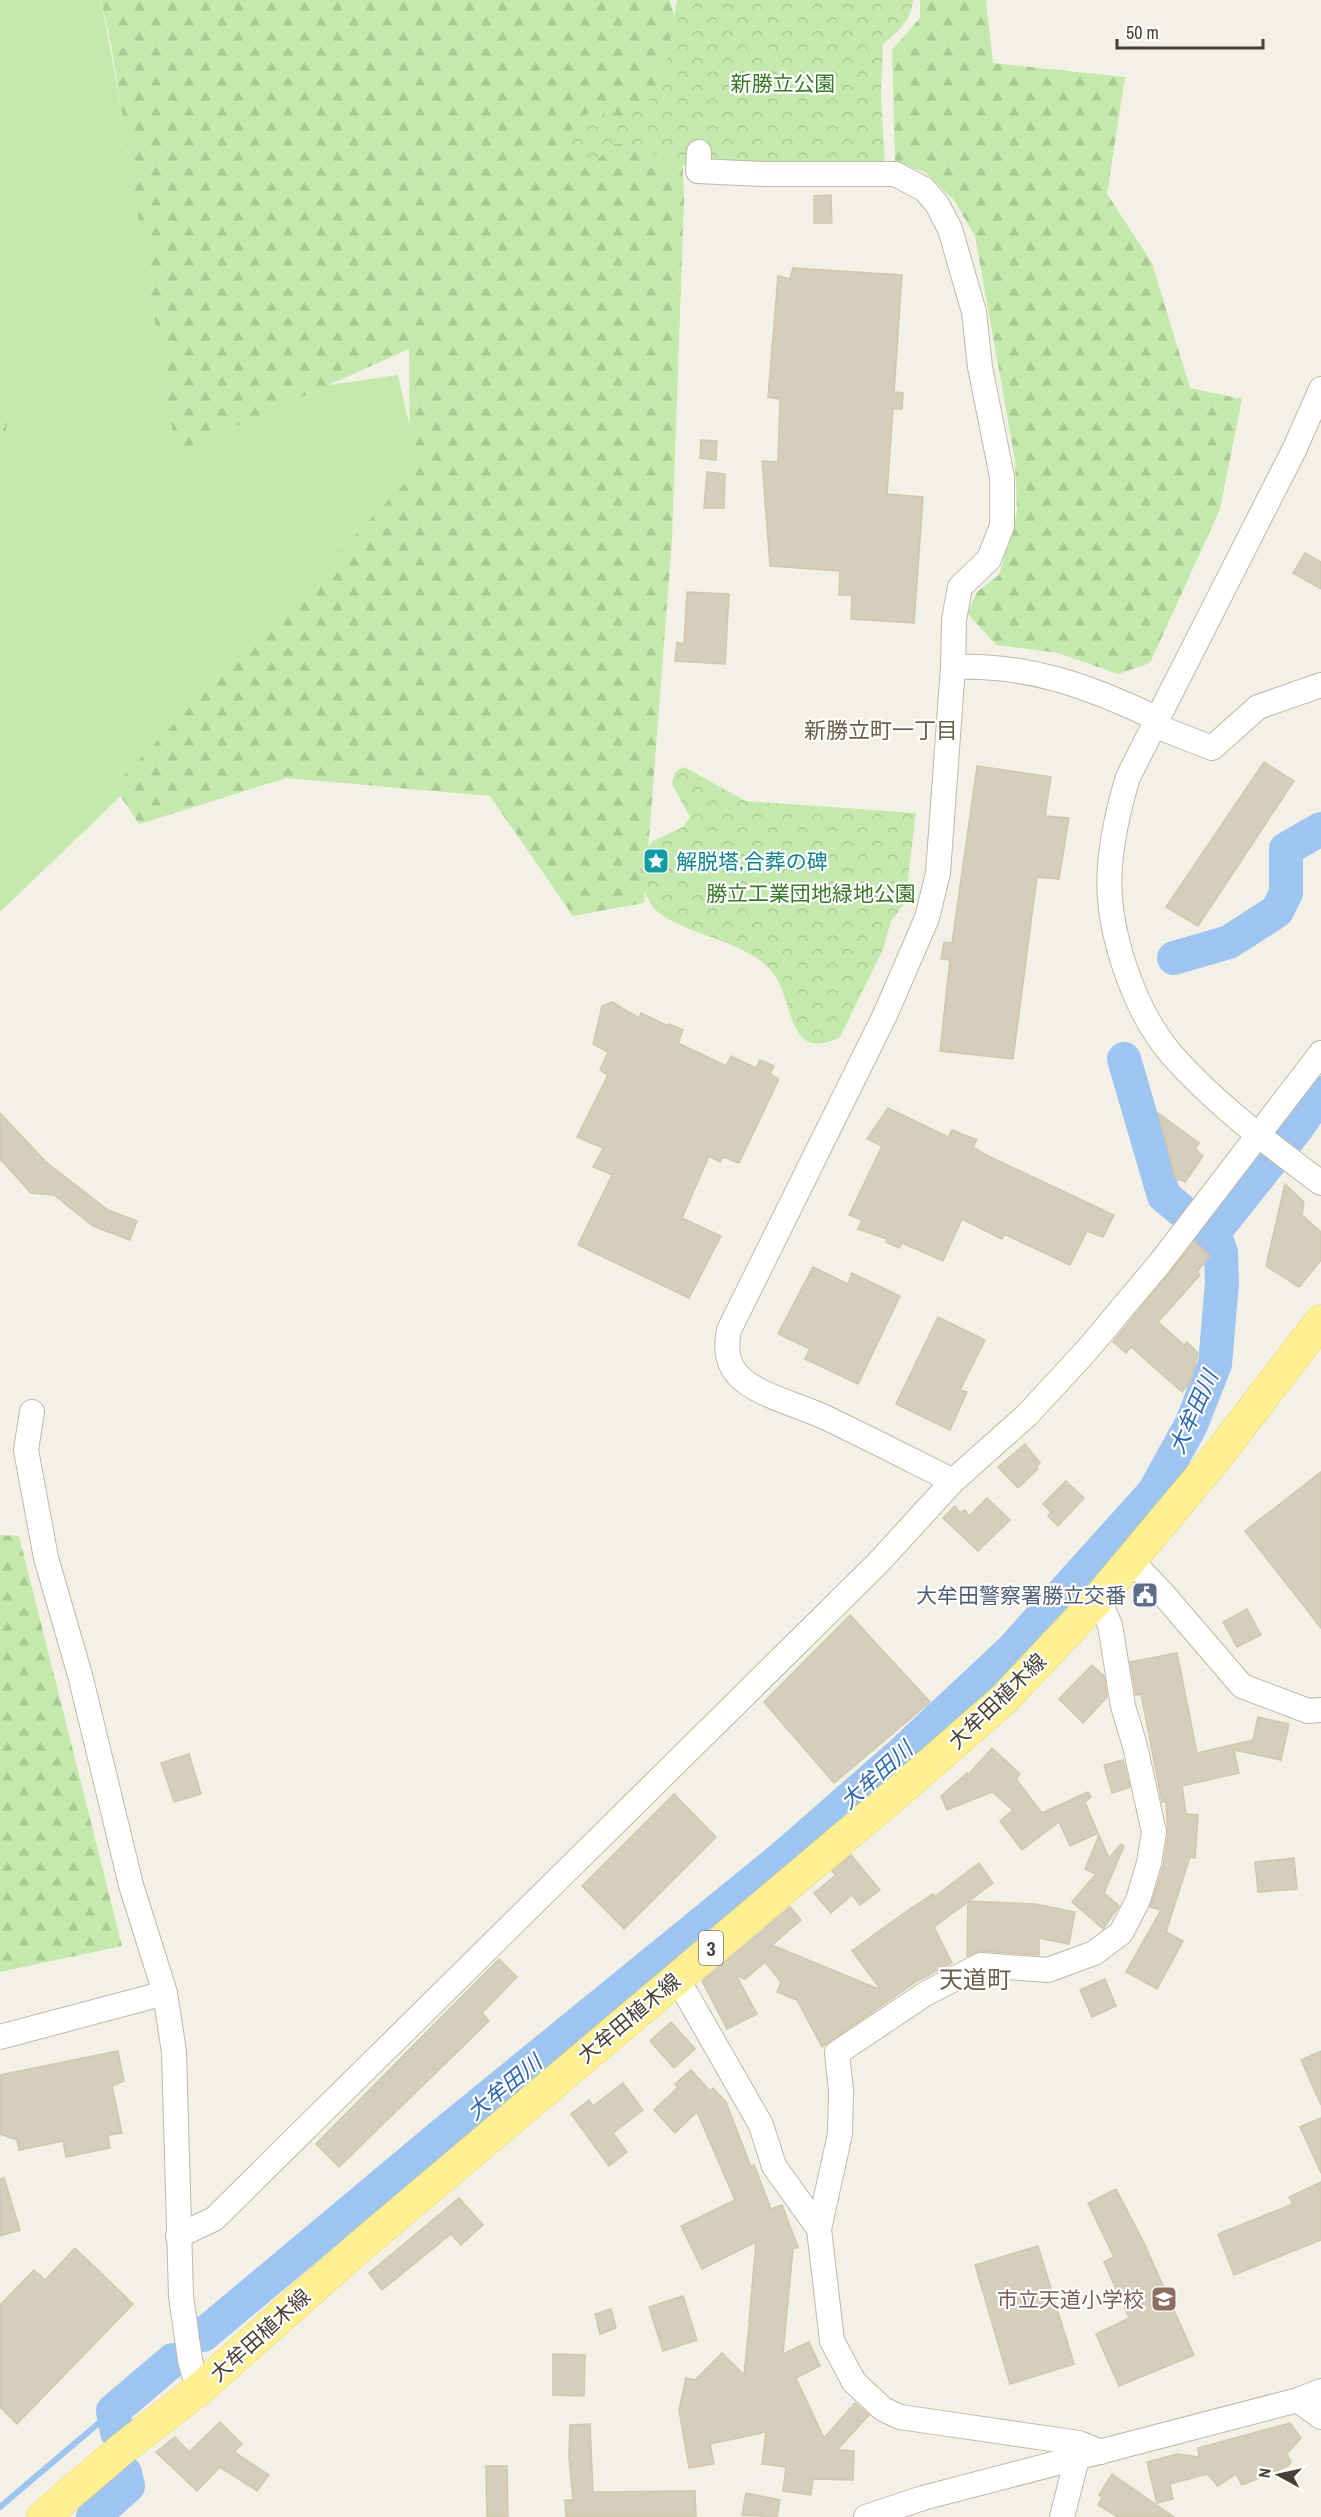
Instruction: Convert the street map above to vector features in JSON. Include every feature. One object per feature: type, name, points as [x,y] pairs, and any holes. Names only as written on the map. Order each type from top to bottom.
[{"type":"main road","name":"大牟田植木線","points":[[43,2517],[122,2449],[198,2390],[357,2249],[1004,1699],[1098,1599],[1131,1560],[1215,1459],[1321,1321]]},
{"type":"street","points":[[699,152],[698,171],[852,168],[895,174],[924,189],[937,204],[950,230],[974,312],[980,366],[1002,477],[1002,526],[989,559],[960,587],[954,620],[953,667],[938,873],[927,918],[885,1015],[729,1330],[726,1347],[730,1363],[738,1376],[759,1389],[953,1481]]},
{"type":"street","points":[[1321,389],[1285,468],[1128,777],[1118,812],[1110,869],[1114,920],[1122,962],[1144,1014],[1171,1053],[1210,1093],[1263,1139],[1321,1183]]},
{"type":"street","points":[[953,667],[982,666],[1037,672],[1100,692],[1154,722],[1212,748],[1258,707],[1321,685]]},
{"type":"street","points":[[178,2236],[214,2219],[877,1564],[953,1481],[1027,1415],[1153,1272],[1190,1222],[1263,1139],[1321,1053]]},
{"type":"street","points":[[32,1412],[26,1449],[46,1558],[80,1675],[131,1885],[165,1993],[174,2052],[181,2296],[190,2360],[198,2390]]},
{"type":"street","points":[[1131,1560],[1242,1686],[1308,1711],[1321,1710]]},
{"type":"street","points":[[1098,1599],[1110,1625],[1123,1706],[1135,1746],[1154,1832],[1149,1863],[1138,1900],[1122,1933],[1094,1953],[1048,1970],[981,1965],[925,1994],[837,2053],[841,2090],[840,2134],[819,2229],[832,2342],[854,2382],[883,2409],[900,2417],[1079,2443],[1101,2452]]},
{"type":"street","points":[[677,1978],[761,2125],[774,2166],[819,2229]]},
{"type":"street","points":[[0,2037],[165,1993]]},
{"type":"street","points":[[866,2517],[923,2508],[1077,2458],[1298,2400],[1321,2391]]},
{"type":"street","points":[[1298,2400],[1321,2417]]},
{"type":"street","points":[[1062,2517],[1077,2458]]},
{"type":"green space","points":[[0,0],[101,0],[177,407],[398,375],[427,502],[0,912]]},
{"type":"green space","points":[[101,0],[670,0],[678,30],[684,201],[672,539],[644,903],[573,916],[490,796],[286,778],[139,824],[114,786],[410,478],[409,349],[176,453],[111,44]]},
{"type":"green space","name":"新勝立公園","points":[[677,0],[913,0],[910,14],[903,25],[883,44],[881,94],[885,167],[675,165],[641,146],[626,144],[614,144],[596,161],[583,162],[574,152],[571,141],[572,129],[577,117],[600,111],[610,117],[627,116],[649,104],[667,60]]},
{"type":"green space","points":[[920,0],[986,0],[993,63],[1125,77],[1107,194],[1152,263],[1190,388],[1242,399],[1220,509],[1150,663],[1118,674],[1058,653],[996,645],[967,613],[977,592],[999,575],[1017,512],[1015,460],[975,236],[954,200],[925,172],[895,162],[892,50],[920,18]]},
{"type":"green space","points":[[0,403],[8,419],[0,460]]},
{"type":"green space","name":"勝立工業団地緑地公園","points":[[684,767],[746,801],[916,813],[905,903],[891,921],[883,949],[840,1037],[822,1043],[809,1042],[800,1035],[793,1023],[783,993],[767,966],[739,948],[675,923],[663,916],[650,902],[643,884],[639,858],[653,841],[683,827],[690,817],[672,784],[675,772]]},
{"type":"green space","points":[[0,1535],[19,1536],[122,1946],[0,1972]]},
{"type":"building","points":[[831,195],[832,223],[814,223],[814,196]]},
{"type":"building","points":[[793,268],[902,275],[894,392],[903,393],[902,409],[893,409],[887,494],[923,497],[914,623],[851,619],[852,595],[839,595],[840,571],[770,566],[762,461],[778,462],[780,399],[768,397],[778,276],[790,279]]},
{"type":"building","points":[[701,440],[717,441],[716,460],[700,458]]},
{"type":"building","points":[[707,472],[725,474],[724,508],[704,508]]},
{"type":"building","points":[[1305,553],[1321,562],[1321,589],[1293,573]]},
{"type":"building","points":[[687,592],[729,594],[725,664],[675,661],[677,642],[684,644]]},
{"type":"building","points":[[1264,762],[1294,781],[1198,926],[1166,907]]},
{"type":"building","points":[[977,766],[1051,777],[1045,816],[1069,818],[1059,879],[1037,877],[1013,1059],[940,1051],[950,960],[941,959],[944,942],[952,943]]},
{"type":"building","points":[[612,1002],[639,1018],[641,1013],[668,1026],[669,1024],[683,1030],[678,1043],[726,1066],[731,1056],[756,1068],[760,1060],[774,1066],[770,1074],[779,1079],[739,1163],[723,1157],[720,1162],[709,1156],[682,1218],[721,1236],[689,1298],[578,1245],[612,1175],[593,1167],[603,1148],[577,1137],[608,1075],[600,1070],[608,1052],[593,1044],[602,1006]]},
{"type":"building","points":[[888,1108],[948,1137],[952,1130],[977,1140],[973,1147],[984,1154],[1114,1215],[1103,1237],[1087,1231],[1070,1265],[1004,1234],[1002,1239],[962,1219],[943,1261],[902,1243],[899,1248],[886,1242],[887,1239],[858,1229],[862,1220],[849,1215],[882,1146],[867,1139]]},
{"type":"building","points":[[0,1113],[46,1162],[108,1210],[137,1221],[130,1240],[93,1226],[54,1195],[31,1193],[0,1159]]},
{"type":"building","points":[[1158,1113],[1199,1143],[1195,1149],[1203,1156],[1185,1182],[1175,1178]]},
{"type":"building","points":[[1285,1184],[1304,1202],[1302,1215],[1321,1232],[1321,1260],[1299,1287],[1266,1266]]},
{"type":"building","points":[[1195,1241],[1210,1256],[1197,1272],[1200,1275],[1158,1322],[1184,1345],[1187,1342],[1198,1353],[1191,1381],[1182,1392],[1131,1347],[1126,1353],[1113,1342]]},
{"type":"building","points":[[813,1267],[848,1284],[852,1273],[900,1296],[858,1384],[805,1359],[810,1349],[778,1334]]},
{"type":"building","points":[[938,1317],[985,1340],[960,1390],[967,1392],[950,1430],[896,1404]]},
{"type":"building","points":[[1025,1444],[1040,1463],[1037,1466],[1038,1469],[1018,1488],[998,1467]]},
{"type":"building","points":[[1321,1472],[1321,1628],[1245,1531]]},
{"type":"building","points":[[1066,1481],[1084,1498],[1058,1526],[1048,1516],[1051,1512],[1043,1504]]},
{"type":"building","points":[[987,1498],[1010,1520],[978,1551],[943,1518],[955,1506],[960,1513],[965,1510],[969,1516]]},
{"type":"building","points":[[1247,1609],[1261,1635],[1237,1647],[1223,1622]]},
{"type":"building","points":[[850,1615],[930,1702],[834,1783],[764,1702]]},
{"type":"building","points":[[1177,1653],[1197,1753],[1253,1740],[1258,1717],[1289,1724],[1281,1760],[1234,1750],[1239,1773],[1182,1786],[1186,1814],[1198,1815],[1195,1858],[1190,1857],[1166,1932],[1183,1941],[1157,1989],[1126,1972],[1161,1910],[1150,1907],[1163,1867],[1168,1834],[1166,1801],[1162,1802],[1141,1694],[1136,1695],[1130,1662]]},
{"type":"building","points":[[1092,1665],[1104,1676],[1107,1697],[1083,1723],[1059,1699]]},
{"type":"building","points":[[992,1748],[1020,1774],[1016,1779],[1042,1813],[1088,1792],[1091,1797],[1085,1802],[1098,1833],[1070,1846],[1059,1822],[1022,1850],[1000,1821],[1013,1810],[992,1792],[947,1810],[941,1796],[967,1773],[968,1775]]},
{"type":"building","points":[[189,1754],[201,1794],[174,1802],[161,1763]]},
{"type":"building","points":[[1123,1760],[1130,1787],[1112,1793],[1104,1765]]},
{"type":"building","points":[[674,1794],[716,1837],[624,1929],[582,1886]]},
{"type":"building","points":[[1099,1835],[1109,1858],[1121,1844],[1124,1846],[1104,1893],[1119,1906],[1103,1929],[1072,1902],[1096,1874],[1085,1869]]},
{"type":"building","points":[[851,1855],[880,1890],[860,1905],[852,1895],[831,1913],[814,1893],[836,1875],[832,1871]]},
{"type":"building","points":[[1294,1858],[1297,1889],[1258,1892],[1255,1862]]},
{"type":"building","points":[[979,1863],[993,1883],[969,1901],[1035,1904],[1075,1912],[1069,1944],[1039,1938],[1039,1955],[982,1951],[967,1956],[968,1902],[934,1927],[952,1963],[917,1981],[822,2047],[797,2000],[777,1992],[781,1982],[765,1962],[745,1979],[736,1975],[757,2014],[727,2029],[702,1981],[790,1907],[801,1920],[772,1945],[881,1990],[852,1951],[933,1894],[934,1897]]},
{"type":"building","points":[[499,1959],[517,1977],[482,2013],[489,2021],[339,2167],[316,2144]]},
{"type":"building","points":[[1105,1979],[1116,2006],[1092,2017],[1080,1990]]},
{"type":"building","points":[[671,2022],[695,2049],[674,2068],[650,2041]]},
{"type":"building","points":[[118,2051],[124,2081],[112,2086],[122,2133],[108,2135],[110,2148],[66,2157],[63,2141],[19,2150],[17,2140],[0,2134],[0,2075]]},
{"type":"building","points":[[1321,2051],[1321,2105],[1301,2060]]},
{"type":"building","points":[[691,2070],[710,2091],[713,2088],[726,2102],[751,2167],[754,2165],[771,2209],[782,2205],[798,2247],[793,2249],[783,2354],[809,2342],[820,2366],[796,2378],[824,2438],[855,2403],[869,2415],[837,2450],[854,2451],[853,2480],[813,2479],[811,2495],[783,2491],[786,2467],[762,2464],[766,2432],[710,2444],[714,2464],[689,2468],[679,2410],[686,2378],[695,2380],[722,2353],[744,2375],[749,2326],[754,2321],[749,2323],[756,2242],[702,2269],[681,2226],[735,2200],[697,2112],[675,2133],[654,2110],[678,2087],[675,2084]]},
{"type":"building","points":[[623,2083],[643,2110],[613,2133],[627,2152],[609,2166],[571,2114],[589,2100],[593,2106]]},
{"type":"building","points":[[1321,2118],[1321,2173],[1300,2127]]},
{"type":"building","points":[[4,2178],[20,2230],[0,2236],[0,2179]]},
{"type":"building","points":[[1321,2182],[1321,2240],[1234,2275],[1218,2234],[1293,2204],[1289,2197]]},
{"type":"building","points":[[1116,2189],[1144,2243],[1194,2355],[1119,2386],[1096,2334],[1129,2318],[1104,2262],[1114,2257],[1088,2203]]},
{"type":"building","points":[[459,2198],[483,2225],[461,2245],[451,2234],[382,2290],[369,2273]]},
{"type":"building","points":[[1038,2246],[1074,2364],[1010,2384],[975,2265]]},
{"type":"building","points":[[75,2248],[133,2304],[17,2424],[0,2407],[0,2305],[34,2270],[45,2280]]},
{"type":"building","points":[[683,2296],[697,2340],[663,2351],[649,2307]]},
{"type":"building","points":[[611,2309],[616,2328],[600,2334],[595,2314]]},
{"type":"building","points":[[553,2354],[585,2355],[584,2396],[553,2395]]},
{"type":"building","points":[[220,2422],[242,2444],[234,2452],[269,2475],[257,2491],[220,2467],[197,2491],[156,2452],[175,2437],[189,2452]]},
{"type":"building","points":[[1290,2423],[1301,2438],[1287,2454],[1291,2462],[1288,2466],[1242,2485],[1236,2474],[1218,2486],[1207,2474],[1170,2484],[1173,2499],[1157,2503],[1147,2462],[1177,2454],[1199,2457],[1198,2448]]},
{"type":"building","points":[[590,2424],[593,2492],[695,2491],[696,2517],[566,2517],[565,2500],[573,2500],[569,2457],[570,2425]]},
{"type":"building","points":[[486,2466],[507,2466],[508,2517],[487,2517]]},
{"type":"building","points":[[1112,2474],[1174,2517],[1118,2517],[1098,2505],[1102,2498],[1099,2495]]},
{"type":"building","points":[[746,2493],[780,2500],[777,2517],[742,2515]]},
{"type":"waterway","name":"大牟田川","points":[[1174,958],[1229,942],[1277,911],[1286,893],[1286,849],[1321,829]]},
{"type":"waterway","name":"大牟田川","points":[[203,2335],[442,2135],[782,1858],[902,1753],[1011,1651],[1154,1492],[1191,1425],[1215,1364],[1222,1283],[1221,1252],[1216,1239],[1164,1196],[1124,1059]]},
{"type":"waterway","points":[[1212,1235],[1297,1128],[1321,1093]]},
{"type":"waterway","name":"大牟田川","points":[[117,2432],[113,2411],[173,2360]]},
{"type":"waterway","points":[[0,2507],[113,2411]]},
{"type":"waterway","name":"大牟田川","points":[[93,2517],[128,2486],[125,2473]]},
{"type":"place","name":"解脱塔,合葬の碑","points":[[656,861]]},
{"type":"place","name":"大牟田警察署勝立交番","points":[[1145,1595]]},
{"type":"place","name":"市立天道小学校","points":[[1164,2299]]},
{"type":"district","name":"新勝立町一丁目","points":[[881,730]]},
{"type":"district","name":"天道町","points":[[975,1979]]}]
